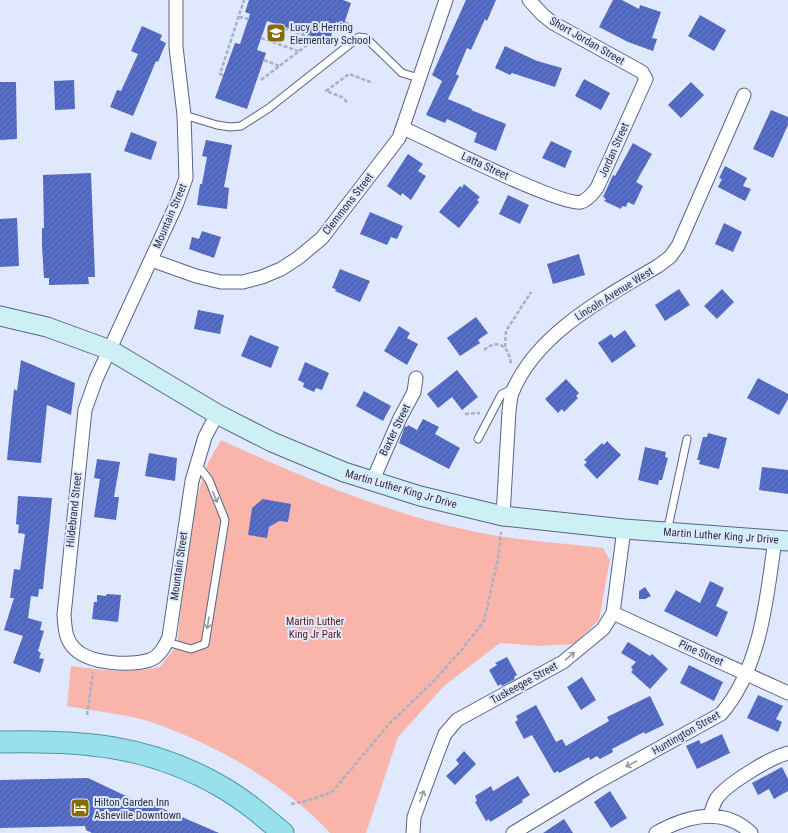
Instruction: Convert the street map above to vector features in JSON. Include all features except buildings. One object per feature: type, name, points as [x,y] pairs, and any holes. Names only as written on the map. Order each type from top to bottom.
[{"type":"main road","name":"Martin Luther King Jr Drive","points":[[0,316],[47,327],[110,350],[217,414],[272,442],[344,472],[420,496],[503,516],[624,530],[782,540]]},
{"type":"main road","points":[[0,742],[59,741],[92,743],[153,756],[220,786],[252,808],[283,833]]},
{"type":"street","name":"Mountain Street","points":[[110,350],[177,203],[186,178],[184,115],[176,48],[176,0]]},
{"type":"street","name":"Clemmons Street","points":[[151,260],[196,276],[221,282],[243,282],[262,277],[281,269],[298,258],[322,238],[399,138],[446,0]]},
{"type":"street","name":"Short Jordan Street","points":[[529,0],[553,23],[642,72],[646,79]]},
{"type":"street","name":"Jordan Street","points":[[568,202],[581,202],[590,198],[597,188],[646,79]]},
{"type":"street","name":"Lincoln Avenue West","points":[[503,516],[509,411],[511,394],[514,388],[536,354],[575,318],[670,257],[678,246],[744,95]]},
{"type":"street","name":"Latta Street","points":[[403,128],[516,180],[568,202]]},
{"type":"street","name":"Hildebrand Street","points":[[95,659],[75,649],[66,636],[64,615],[85,410],[96,379],[110,350]]},
{"type":"street","name":"Baxter Street","points":[[372,482],[400,418],[414,392],[416,378]]},
{"type":"street","name":"Mountain Street","points":[[167,642],[192,481],[196,463],[205,437],[217,414]]},
{"type":"street","name":"Tuskeegee Street","points":[[413,833],[414,817],[440,746],[445,734],[457,720],[563,662],[603,629],[613,613],[624,530]]},
{"type":"street","name":"Huntington Street","points":[[513,833],[596,783],[721,714],[728,706],[746,673],[755,645],[782,540]]},
{"type":"street","name":"Pine Street","points":[[613,613],[788,693]]},
{"type":"street","points":[[95,659],[124,664],[151,660],[165,647],[167,642]]},
{"type":"street","points":[[710,816],[716,799],[724,789],[766,762],[788,753]]},
{"type":"street","points":[[656,833],[676,822],[695,817],[710,816],[726,818],[745,827],[751,833]]},
{"type":"lane","points":[[184,115],[217,125],[230,127],[241,126],[269,108],[359,37],[366,38],[402,73],[419,78]]},
{"type":"lane","points":[[478,439],[500,397],[507,391],[514,388]]},
{"type":"lane","points":[[667,532],[687,439]]},
{"type":"lane","points":[[167,642],[191,649],[205,644],[225,520],[208,480],[196,463]]},
{"type":"path","points":[[223,75],[220,74],[244,0]]},
{"type":"path","points":[[239,16],[249,19]]},
{"type":"path","points":[[286,27],[286,29],[315,39],[327,43],[328,41]]},
{"type":"path","points":[[261,38],[298,51]]},
{"type":"path","points":[[261,80],[315,39]]},
{"type":"path","points":[[264,60],[279,66]]},
{"type":"path","points":[[347,102],[342,97],[326,91],[349,74],[373,83]]},
{"type":"path","points":[[484,350],[490,345],[496,344],[504,347],[506,331],[531,292]]},
{"type":"path","points":[[291,804],[307,801],[332,792],[389,724],[434,680],[463,648],[484,621],[498,559],[503,516]]},
{"type":"path","points":[[87,715],[95,659]]},
{"type":"green space","name":"Martin Luther King Jr Park","points":[[221,440],[324,485],[430,521],[504,537],[603,548],[610,560],[599,620],[574,644],[540,646],[500,643],[445,685],[398,737],[366,833],[330,833],[291,797],[269,781],[246,766],[197,740],[148,721],[119,714],[67,706],[71,666],[126,671],[160,667],[177,645],[186,559],[198,493],[208,463]]},
{"type":"place","name":"Lucy B Herring Elementary School","points":[[276,33]]},
{"type":"place","name":"Hilton Garden Inn Asheville Downtown","points":[[80,808]]}]
